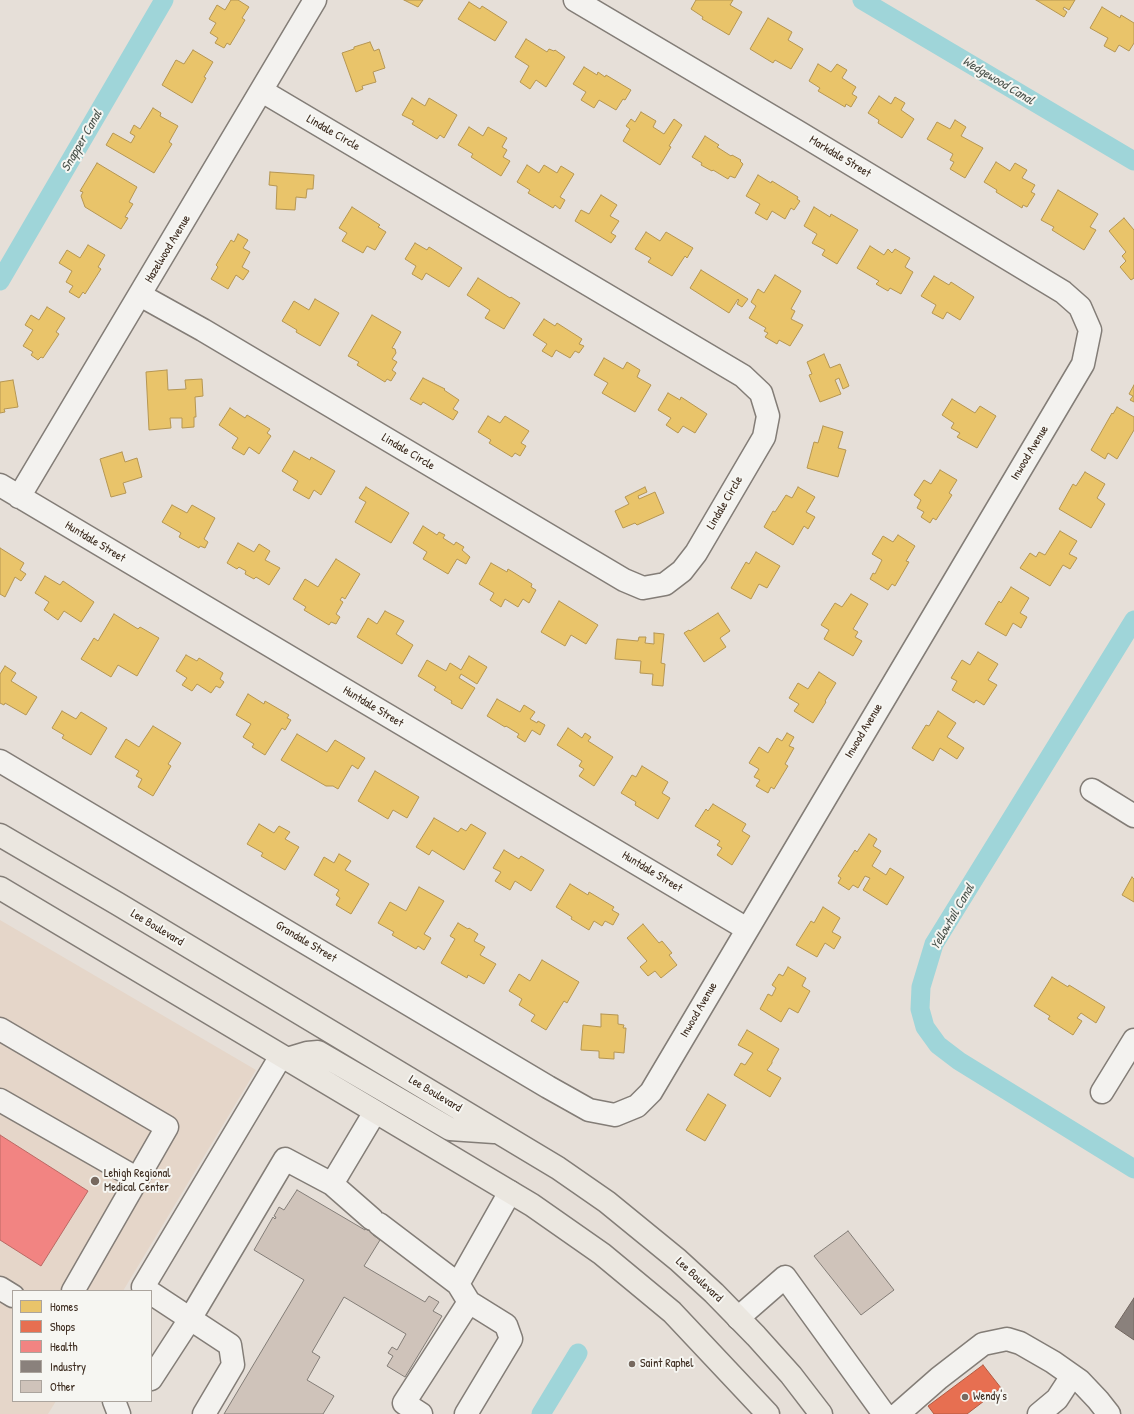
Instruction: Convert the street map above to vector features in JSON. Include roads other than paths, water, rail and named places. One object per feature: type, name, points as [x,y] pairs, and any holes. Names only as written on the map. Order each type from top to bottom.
[{"type":"main road","name":"Lee Boulevard","points":[[0,835],[125,908],[558,1168],[607,1202],[678,1260],[738,1318],[791,1376],[821,1414]]},
{"type":"main road","points":[[0,888],[532,1205],[602,1254],[672,1312],[768,1414]]},
{"type":"main road","points":[[284,1058],[318,1052],[450,1129],[498,1132]]},
{"type":"street","name":"Hazelwood Avenue","points":[[19,497],[315,0]]},
{"type":"street","name":"Markdale Street","points":[[575,0],[798,132],[1063,292],[1080,307],[1090,330]]},
{"type":"street","name":"Lindale Circle","points":[[140,295],[210,334],[624,580],[643,588],[665,584],[682,571],[696,553],[764,437],[768,416],[761,393],[743,376],[262,91]]},
{"type":"street","name":"Inwood Avenue","points":[[615,1115],[637,1106],[651,1092],[1083,364],[1090,330]]},
{"type":"street","name":"Huntdale Street","points":[[0,486],[747,929]]},
{"type":"street","name":"Grandale Street","points":[[0,761],[548,1087],[589,1110],[615,1115]]},
{"type":"street","points":[[1092,790],[1134,816]]},
{"type":"street","points":[[0,1029],[167,1128],[74,1290]]},
{"type":"street","points":[[1102,1092],[1134,1040]]},
{"type":"street","points":[[146,1290],[284,1058]]},
{"type":"street","points":[[0,1100],[138,1179]]},
{"type":"street","points":[[332,1184],[375,1112]]},
{"type":"street","points":[[152,1377],[190,1319],[285,1159],[332,1184],[375,1222],[458,1284],[469,1302],[506,1325],[511,1339],[466,1414]]},
{"type":"street","points":[[458,1284],[510,1192]]},
{"type":"street","points":[[738,1318],[785,1277],[884,1414]]},
{"type":"street","points":[[0,1288],[12,1295]]},
{"type":"street","points":[[152,1294],[230,1345],[233,1364],[204,1414]]},
{"type":"street","points":[[412,1412],[404,1403],[469,1302]]},
{"type":"street","points":[[898,1414],[939,1378],[983,1344],[1007,1339],[1020,1343],[1053,1362],[1080,1382],[1098,1400],[1109,1414]]},
{"type":"street","points":[[1039,1414],[1057,1399],[1072,1376]]},
{"type":"street","points":[[114,1402],[119,1414]]},
{"type":"waterway","name":"Snapper Canal","points":[[0,281],[164,0]]},
{"type":"waterway","name":"Wedgewood Canal","points":[[862,0],[1134,161]]},
{"type":"waterway","name":"Yellowtail Canal","points":[[1134,620],[934,944],[921,987],[920,1009],[925,1027],[938,1045],[959,1061],[1134,1169]]},
{"type":"waterway","points":[[541,1414],[578,1353]]},
{"type":"place","name":"Lehigh Regional Medical Center","points":[[95,1181]]},
{"type":"place","name":"Saint Raphel","points":[[632,1364]]},
{"type":"place","name":"Wendy's","points":[[965,1397]]}]
